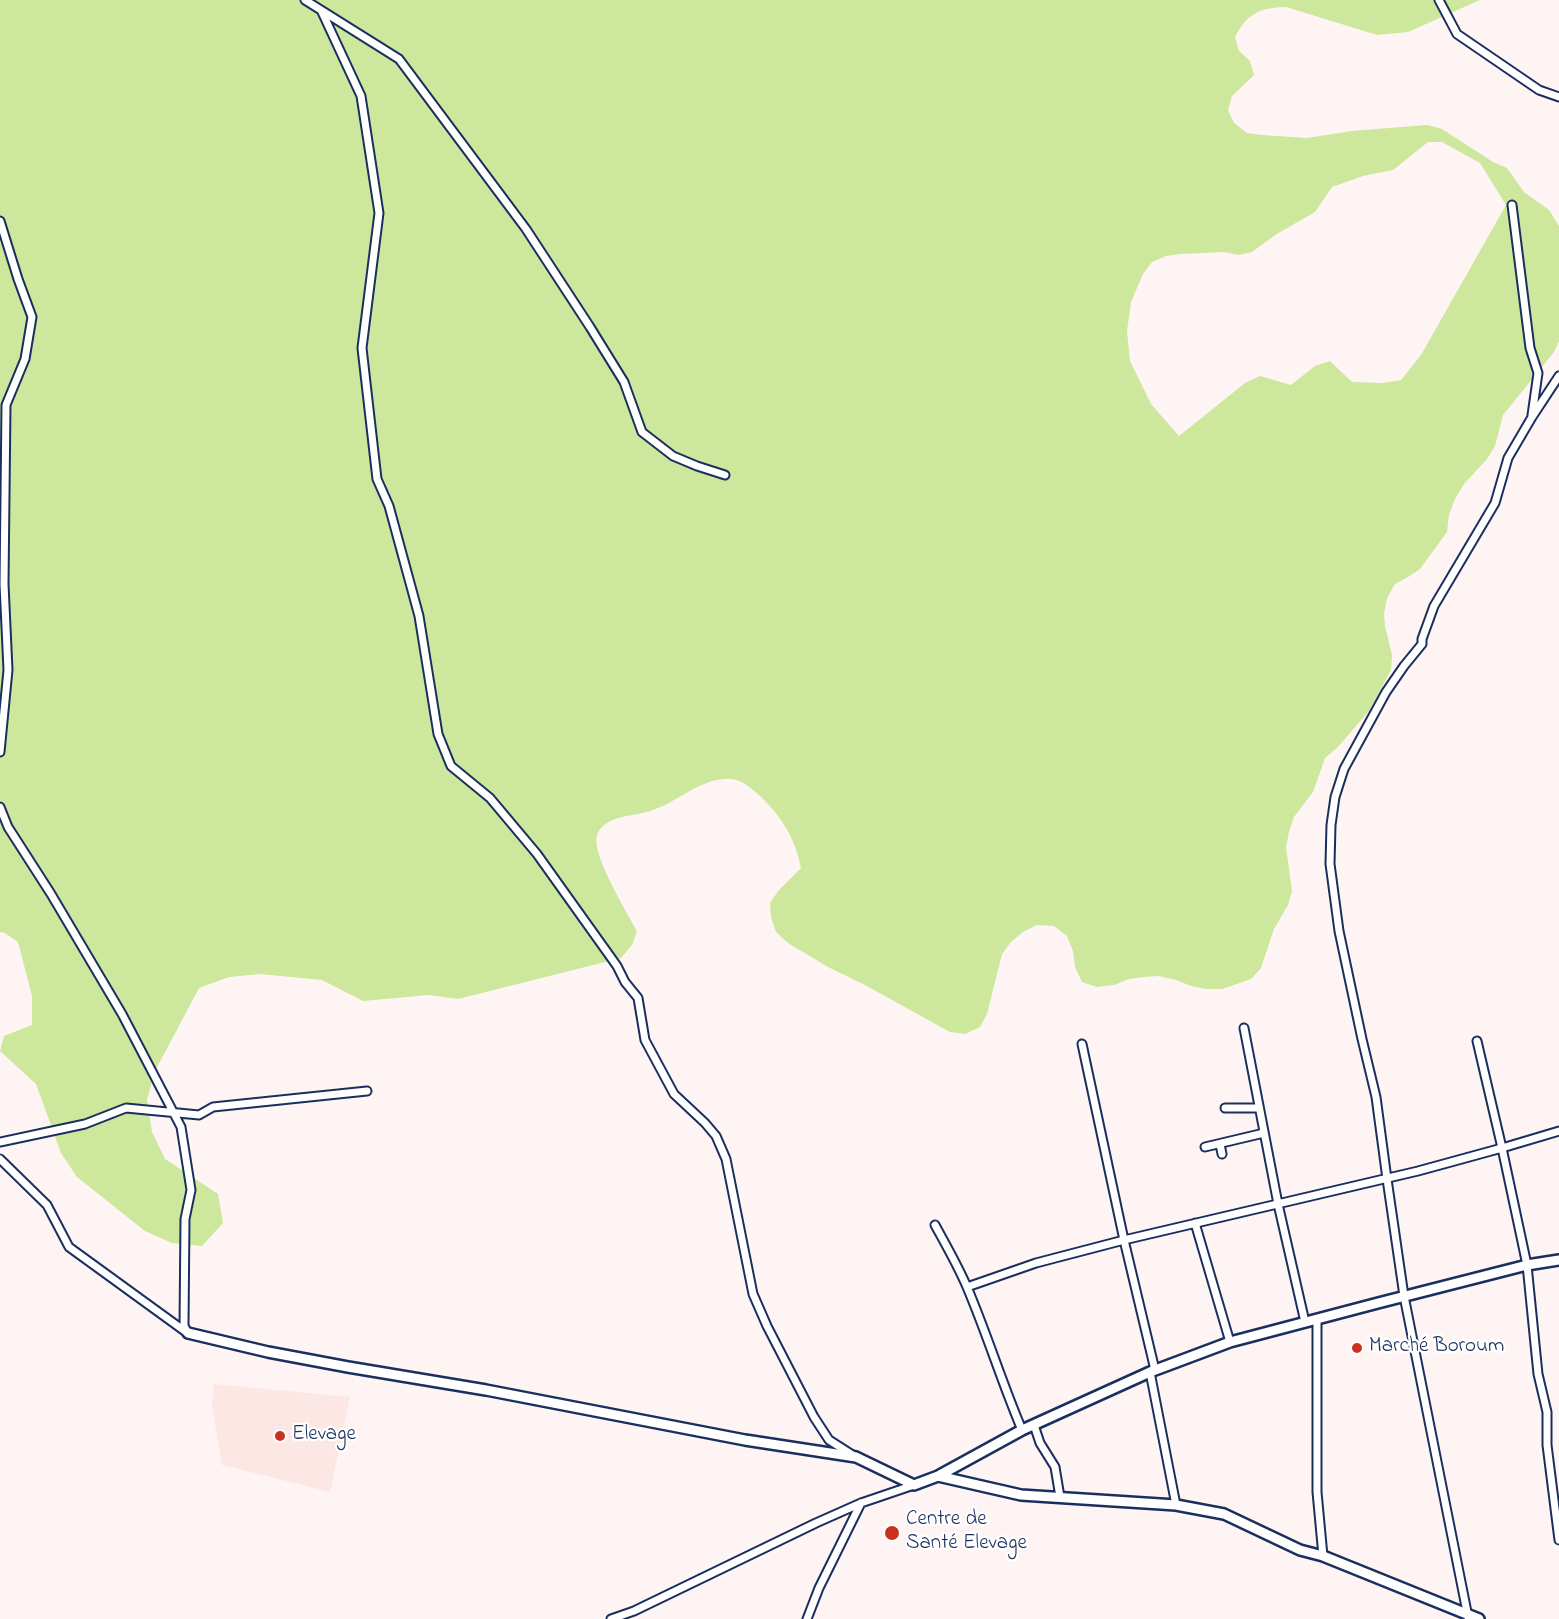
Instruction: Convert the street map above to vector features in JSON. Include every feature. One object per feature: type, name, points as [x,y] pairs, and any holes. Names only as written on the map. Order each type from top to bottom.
[{"type":"street","points":[[305,0],[399,59],[526,229],[552,268],[624,382],[642,432],[673,456],[725,475]]},
{"type":"street","points":[[1439,0],[1457,34],[1539,90],[1559,98]]},
{"type":"street","points":[[322,12],[361,96],[379,213],[362,348],[377,479],[389,506],[419,616],[438,734],[451,766],[490,798],[537,854],[617,966],[625,982],[638,998],[645,1040],[674,1094],[716,1136],[726,1159],[753,1294],[814,1417],[829,1440],[856,1457],[914,1485]]},
{"type":"street","points":[[1512,205],[1528,339],[1538,373],[1532,417]]},
{"type":"street","points":[[0,221],[32,317],[25,359],[6,405],[4,584],[8,670],[0,752]]},
{"type":"street","points":[[1472,1618],[1404,1296],[1376,1097],[1339,931],[1330,864],[1331,825],[1335,797],[1344,769],[1354,749],[1392,684],[1422,644],[1434,606],[1495,503],[1508,459],[1559,376]]},
{"type":"street","points":[[0,807],[8,827],[51,894],[122,1014],[181,1127],[190,1190],[185,1219],[184,1326],[188,1333]]},
{"type":"street","points":[[1244,1028],[1278,1204],[1305,1322]]},
{"type":"street","points":[[1477,1041],[1527,1265],[1539,1374],[1547,1412],[1547,1445],[1559,1540]]},
{"type":"street","points":[[1082,1044],[1153,1371],[1176,1505]]},
{"type":"street","points":[[0,1142],[85,1124],[126,1108],[199,1115],[213,1107],[367,1091]]},
{"type":"street","points":[[1225,1108],[1259,1108]]},
{"type":"street","points":[[967,1287],[1036,1263],[1195,1223],[1387,1179],[1502,1149],[1559,1131]]},
{"type":"street","points":[[1205,1147],[1264,1134]]},
{"type":"street","points":[[1220,1144],[1222,1154]]},
{"type":"street","points":[[0,1159],[47,1205],[69,1247],[188,1333],[337,1365],[486,1390],[745,1440],[856,1457]]},
{"type":"street","points":[[1195,1223],[1230,1342]]},
{"type":"street","points":[[935,1225],[967,1287],[1022,1430]]},
{"type":"street","points":[[611,1619],[634,1611],[816,1522],[861,1503],[939,1476],[1022,1430],[1153,1371],[1230,1342],[1527,1265],[1559,1260]]},
{"type":"street","points":[[1317,1319],[1317,1492],[1323,1556]]},
{"type":"street","points":[[1034,1425],[1040,1443],[1055,1467],[1060,1497]]},
{"type":"street","points":[[939,1476],[1021,1495],[1176,1505],[1224,1514],[1300,1550],[1323,1556],[1472,1618]]},
{"type":"street","points":[[807,1619],[819,1588],[861,1503]]},
{"type":"shaded area","name":"Elevage","points":[[214,1384],[350,1397],[330,1492],[222,1465],[212,1407]]},
{"type":"green space","points":[[0,0],[1480,0],[1408,32],[1377,35],[1286,7],[1268,9],[1250,17],[1235,37],[1239,51],[1250,61],[1254,75],[1232,96],[1228,110],[1234,123],[1247,133],[1307,138],[1352,131],[1427,125],[1442,129],[1493,162],[1507,168],[1524,192],[1549,210],[1559,226],[1559,341],[1554,352],[1503,415],[1495,446],[1487,459],[1464,484],[1455,499],[1449,515],[1447,532],[1420,569],[1395,584],[1387,598],[1384,613],[1392,655],[1391,670],[1369,711],[1337,748],[1325,758],[1313,792],[1294,817],[1286,847],[1292,891],[1288,905],[1274,929],[1261,968],[1251,979],[1222,989],[1191,986],[1159,976],[1129,979],[1114,985],[1097,987],[1082,982],[1075,967],[1073,951],[1067,936],[1054,926],[1037,925],[1023,932],[1002,954],[987,1014],[980,1027],[965,1034],[950,1032],[828,967],[788,943],[776,932],[771,917],[770,903],[779,890],[801,868],[791,837],[767,803],[751,788],[733,779],[713,781],[653,810],[613,820],[601,828],[597,835],[599,855],[604,869],[637,931],[632,945],[621,958],[458,999],[428,995],[363,1001],[322,980],[260,974],[229,977],[199,988],[155,1071],[147,1100],[152,1132],[165,1159],[218,1194],[223,1223],[202,1246],[172,1243],[145,1231],[77,1177],[61,1153],[36,1084],[0,1051],[4,1036],[32,1025],[32,996],[18,942],[0,932]],"holes":[[[1428,142],[1442,142],[1480,163],[1506,205],[1421,355],[1401,380],[1383,383],[1352,382],[1330,361],[1315,366],[1291,385],[1260,376],[1245,383],[1179,436],[1151,404],[1130,361],[1127,331],[1131,302],[1143,274],[1152,262],[1166,256],[1180,254],[1224,252],[1239,255],[1252,252],[1275,235],[1315,212],[1332,187],[1363,176],[1393,170]]]},
{"type":"place","name":"Marché Boroum","points":[[1357,1348]]},
{"type":"place","name":"Elevage","points":[[280,1436]]},
{"type":"place","name":"Centre de Santé Elevage","points":[[892,1533]]}]
